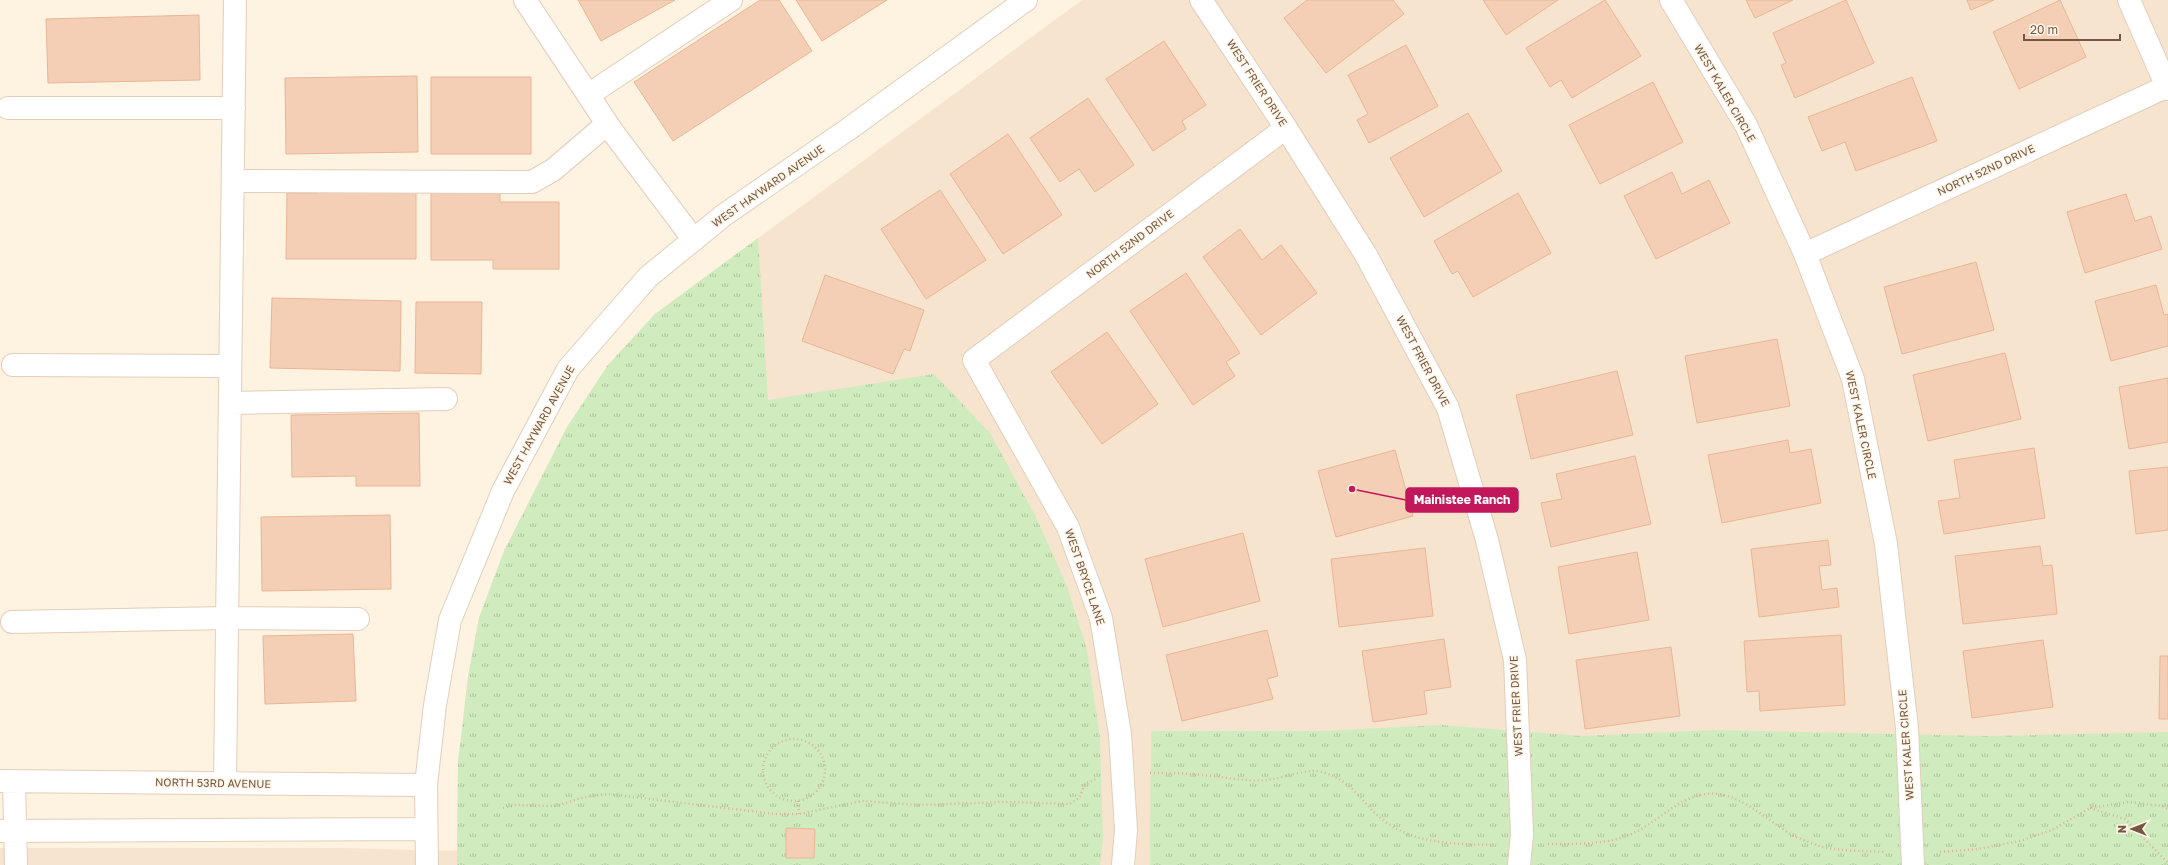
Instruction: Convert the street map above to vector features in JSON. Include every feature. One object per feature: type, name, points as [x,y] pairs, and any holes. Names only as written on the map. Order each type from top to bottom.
[{"type":"street","points":[[225,783],[235,0]]},
{"type":"street","points":[[525,0],[607,124],[694,240]]},
{"type":"street","points":[[588,95],[731,0]]},
{"type":"street","name":"WEST HAYWARD AVENUE","points":[[427,865],[426,785],[435,705],[450,620],[503,491],[568,369],[648,277],[724,215],[850,128],[1026,0]]},
{"type":"street","name":"WEST FRIER DRIVE","points":[[1201,0],[1286,128],[1366,255],[1448,408],[1487,540],[1515,660],[1520,856]]},
{"type":"street","name":"WEST KALER CIRCLE","points":[[1671,0],[1746,125],[1805,254],[1853,379],[1886,544],[1907,728],[1912,859]]},
{"type":"street","points":[[2129,0],[2168,87]]},
{"type":"street","name":"NORTH 52ND DRIVE","points":[[1805,254],[2168,87]]},
{"type":"street","points":[[8,108],[234,108]]},
{"type":"street","points":[[233,181],[532,182],[553,170],[607,124]]},
{"type":"street","name":"NORTH 52ND DRIVE","points":[[974,360],[1286,128]]},
{"type":"street","name":"WEST BRYCE LANE","points":[[974,360],[1068,527],[1101,618],[1120,734],[1126,830],[1123,865]]},
{"type":"street","points":[[13,365],[230,366]]},
{"type":"street","points":[[230,403],[446,399]]},
{"type":"street","points":[[12,622],[227,618],[358,619]]},
{"type":"street","points":[[7,781],[8,830],[16,865]]},
{"type":"street","name":"NORTH 53RD AVENUE","points":[[7,781],[426,785]]},
{"type":"street","points":[[8,830],[426,829]]},
{"type":"path","points":[[790,739],[804,740],[816,747],[824,759],[826,773],[821,786],[812,796],[798,801],[784,800],[773,793],[765,781],[763,767],[768,753],[777,744],[790,739]]},
{"type":"path","points":[[503,808],[516,805],[556,806],[581,798],[608,794],[776,814],[799,814],[862,801],[918,805],[1008,802],[1070,804],[1079,798],[1085,784],[1094,780],[1122,774],[1163,773],[1201,775],[1237,780],[1268,780],[1320,771],[1338,778],[1359,794],[1383,820],[1408,835],[1520,856],[1602,842],[1629,835],[1651,823],[1678,804],[1706,794],[1728,796],[1758,811],[1790,834],[1822,846],[1912,859],[2020,841],[2052,830],[2090,808],[2129,802],[2162,806],[2168,809]]},
{"type":"path","points":[[798,801],[799,814]]},
{"type":"path","points":[[2090,808],[2125,819],[2168,863]]},
{"type":"shaded area","points":[[1082,0],[2168,0],[2168,865],[0,865],[0,848],[341,848],[457,851],[458,763],[468,677],[479,618],[504,551],[567,427],[608,365],[655,314]]},
{"type":"green space","points":[[758,238],[768,400],[934,374],[990,433],[1035,515],[1067,586],[1087,650],[1100,738],[1103,839],[1100,865],[457,865],[458,763],[468,677],[479,618],[504,551],[567,427],[608,365],[655,314]]},
{"type":"green space","points":[[1441,725],[1581,736],[1715,730],[1989,736],[2168,732],[2168,865],[1150,865],[1151,731],[1319,731]]},
{"type":"building","points":[[578,0],[675,0],[601,41]]},
{"type":"building","points":[[760,0],[779,0],[812,51],[673,141],[634,82]]},
{"type":"building","points":[[796,0],[887,0],[822,41]]},
{"type":"building","points":[[1307,0],[1393,0],[1404,14],[1326,73],[1284,18]]},
{"type":"building","points":[[1483,0],[1558,0],[1506,35]]},
{"type":"building","points":[[1605,0],[1641,56],[1572,98],[1561,80],[1550,87],[1526,48]]},
{"type":"building","points":[[1746,0],[1793,0],[1755,18]]},
{"type":"building","points":[[1846,0],[1874,63],[1795,98],[1781,65],[1786,63],[1773,33]]},
{"type":"building","points":[[1967,0],[1994,0],[1971,10]]},
{"type":"building","points":[[2060,0],[2086,57],[2019,89],[1993,32]]},
{"type":"building","points":[[199,15],[200,80],[48,83],[46,19]]},
{"type":"building","points":[[1164,41],[1206,105],[1182,121],[1186,129],[1153,151],[1106,79]]},
{"type":"building","points":[[1406,45],[1438,106],[1369,143],[1357,120],[1368,114],[1348,75]]},
{"type":"building","points":[[417,76],[418,152],[286,154],[285,78]]},
{"type":"building","points":[[431,77],[531,77],[531,154],[431,154]]},
{"type":"building","points":[[1912,77],[1937,141],[1856,171],[1845,142],[1822,151],[1808,117]]},
{"type":"building","points":[[1653,82],[1683,142],[1600,184],[1569,125]]},
{"type":"building","points":[[1088,98],[1134,165],[1095,192],[1079,169],[1060,182],[1030,138]]},
{"type":"building","points":[[1468,113],[1502,171],[1424,217],[1390,158]]},
{"type":"building","points":[[1008,134],[1062,215],[1003,254],[950,174]]},
{"type":"building","points":[[1672,172],[1682,194],[1709,180],[1730,223],[1656,259],[1624,196]]},
{"type":"building","points":[[318,188],[416,189],[416,259],[286,259],[287,193],[318,193]]},
{"type":"building","points":[[940,190],[986,260],[926,299],[881,229]]},
{"type":"building","points":[[431,191],[500,191],[500,202],[559,202],[559,269],[493,269],[493,260],[431,260]]},
{"type":"building","points":[[1518,193],[1551,253],[1473,297],[1458,271],[1452,274],[1434,241]]},
{"type":"building","points":[[2126,194],[2135,221],[2151,216],[2162,249],[2085,273],[2067,212]]},
{"type":"building","points":[[1240,229],[1262,260],[1281,245],[1317,293],[1261,335],[1203,257]]},
{"type":"building","points":[[1976,262],[1994,330],[1902,354],[1884,287]]},
{"type":"building","points":[[1186,273],[1240,353],[1226,362],[1235,376],[1193,405],[1130,311]]},
{"type":"building","points":[[825,275],[924,310],[910,351],[904,349],[893,374],[802,341]]},
{"type":"building","points":[[2156,285],[2164,315],[2168,314],[2168,346],[2111,361],[2095,301]]},
{"type":"building","points":[[272,298],[401,301],[400,371],[270,368]]},
{"type":"building","points":[[416,302],[482,302],[481,374],[415,373]]},
{"type":"building","points":[[1107,332],[1158,404],[1102,444],[1051,372]]},
{"type":"building","points":[[1777,339],[1790,406],[1697,423],[1685,356]]},
{"type":"building","points":[[2005,353],[2021,419],[1928,441],[1913,375]]},
{"type":"building","points":[[1617,371],[1633,435],[1531,459],[1516,395]]},
{"type":"building","points":[[2168,378],[2168,442],[2129,449],[2119,387]]},
{"type":"building","points":[[419,413],[420,486],[356,486],[356,476],[292,477],[291,415]]},
{"type":"building","points":[[1788,440],[1790,453],[1811,449],[1821,503],[1722,523],[1708,455]]},
{"type":"building","points":[[2034,448],[2045,518],[1944,534],[1938,501],[1960,498],[1954,460]]},
{"type":"building","points":[[1395,450],[1413,516],[1336,537],[1318,471]]},
{"type":"building","points":[[1635,456],[1651,524],[1551,547],[1541,503],[1562,499],[1556,474]]},
{"type":"building","points":[[2168,467],[2168,530],[2136,534],[2129,471]]},
{"type":"building","points":[[390,515],[391,589],[262,591],[261,517]]},
{"type":"building","points":[[1243,533],[1260,601],[1163,627],[1145,559]]},
{"type":"building","points":[[1828,540],[1831,565],[1819,566],[1822,590],[1837,588],[1839,607],[1759,617],[1751,549]]},
{"type":"building","points":[[2040,546],[2043,566],[2052,565],[2057,614],[1963,624],[1955,556]]},
{"type":"building","points":[[1425,548],[1433,616],[1339,627],[1331,559]]},
{"type":"building","points":[[1637,552],[1649,620],[1569,634],[1558,567]]},
{"type":"building","points":[[1267,630],[1278,676],[1267,679],[1273,699],[1182,721],[1166,655]]},
{"type":"building","points":[[353,634],[356,701],[265,704],[263,636]]},
{"type":"building","points":[[1841,635],[1845,705],[1760,711],[1759,691],[1747,692],[1744,641]]},
{"type":"building","points":[[1444,639],[1451,687],[1424,691],[1427,714],[1373,722],[1362,651]]},
{"type":"building","points":[[2043,640],[2053,707],[1972,718],[1963,651]]},
{"type":"building","points":[[1671,647],[1680,716],[1585,729],[1576,660]]},
{"type":"building","points":[[2160,656],[2168,656],[2168,719],[2159,719]]},
{"type":"building","points":[[786,828],[815,829],[814,858],[786,858]]},
{"type":"place","name":"Mainistee Ranch","points":[[1352,489]]}]
